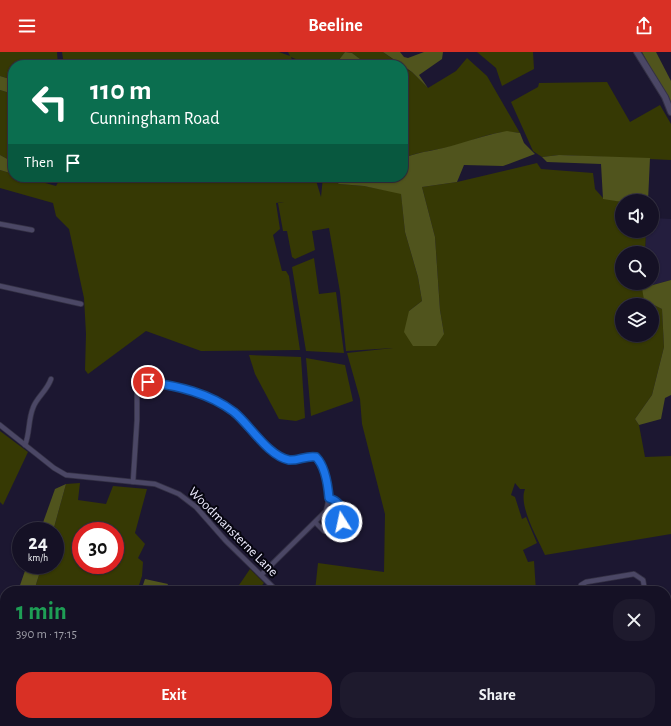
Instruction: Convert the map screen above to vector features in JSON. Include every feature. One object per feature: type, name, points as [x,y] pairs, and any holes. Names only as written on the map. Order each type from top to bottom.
[{"type":"street","points":[[637,52],[665,97],[671,112]]},
{"type":"street","points":[[0,224],[32,230]]},
{"type":"street","points":[[0,286],[81,304]]},
{"type":"street","points":[[25,445],[29,436],[33,407],[48,388],[51,379]]},
{"type":"street","points":[[133,482],[138,386],[148,382],[166,384],[207,397],[234,412],[278,456],[290,460],[316,457],[320,460],[326,479],[329,498],[326,511],[316,523],[261,575]]},
{"type":"street","name":"Woodmansterne Lane","points":[[0,425],[66,475],[155,484],[187,499],[272,586]]},
{"type":"street","points":[[316,523],[324,531],[328,532],[334,531],[342,522],[342,511],[340,505],[336,500],[329,498]]},
{"type":"street","points":[[581,586],[586,582],[634,574],[643,580],[644,586]]},
{"type":"shaded area","points":[[0,52],[57,52],[58,60],[8,60],[8,78],[0,76]]},
{"type":"shaded area","points":[[62,52],[279,52],[290,56],[288,52],[345,52],[339,60],[298,60],[291,57],[292,60],[63,60]]},
{"type":"shaded area","points":[[345,52],[383,52],[394,60],[360,60],[352,53]]},
{"type":"shaded area","points":[[477,52],[533,52],[534,69],[502,86],[496,68]]},
{"type":"shaded area","points":[[467,58],[487,76],[520,133],[495,133],[457,145],[408,156],[408,70],[428,88],[456,71]]},
{"type":"shaded area","points":[[607,82],[630,122],[660,105],[671,124],[671,160],[559,155],[542,157],[533,151],[511,102],[538,87],[539,83]]},
{"type":"shaded area","points":[[0,90],[8,92],[8,159],[0,155]]},
{"type":"shaded area","points":[[537,163],[541,169],[593,173],[595,189],[603,198],[615,201],[615,238],[646,238],[645,246],[615,246],[615,290],[643,290],[644,298],[615,298],[615,342],[659,342],[659,308],[662,309],[664,347],[652,395],[635,419],[639,425],[645,457],[671,456],[671,534],[545,555],[526,513],[524,504],[525,489],[520,489],[515,483],[511,495],[515,497],[522,519],[526,517],[537,543],[523,550],[528,562],[534,561],[536,586],[316,586],[318,563],[384,572],[385,514],[362,424],[360,399],[347,353],[393,348],[346,351],[340,292],[329,228],[312,231],[315,250],[295,259],[292,257],[287,231],[283,231],[278,203],[284,202],[276,203],[280,229],[273,235],[282,271],[286,271],[289,276],[300,350],[201,351],[146,331],[88,374],[85,370],[86,334],[84,298],[69,229],[56,216],[53,203],[0,188],[0,170],[8,172],[8,182],[42,182],[56,186],[58,182],[316,182],[321,197],[322,182],[336,182],[339,184],[364,186],[401,193],[405,232],[418,277],[422,301],[409,311],[444,334],[440,310],[435,237],[422,187],[457,182]]},
{"type":"shaded area","points":[[659,218],[671,219],[671,280],[659,283],[659,246],[645,246],[646,238],[659,238]]},
{"type":"shaded area","points":[[314,258],[319,294],[336,292],[344,353],[306,351],[292,267]]},
{"type":"shaded area","points":[[249,355],[301,357],[305,418],[296,421],[279,419],[255,374]]},
{"type":"shaded area","points":[[306,358],[345,365],[353,401],[311,416]]},
{"type":"shaded area","points":[[0,431],[28,452],[3,505],[0,502]]},
{"type":"shaded area","points":[[80,483],[78,500],[106,504],[113,486],[147,489],[135,533],[145,544],[138,558],[143,562],[142,576],[139,586],[36,586],[39,574],[64,574],[64,522],[55,522],[66,484]]},
{"type":"shaded area","points":[[250,569],[264,583],[261,586],[238,586]]},
{"type":"green space","points":[[345,52],[352,53],[360,60],[339,60]]},
{"type":"green space","points":[[383,52],[400,52],[404,57],[408,58],[424,52],[443,52],[442,59],[419,75],[428,88],[408,69],[408,60],[395,60]]},
{"type":"green space","points":[[642,52],[656,52],[671,81],[671,105]]},
{"type":"green space","points":[[0,76],[8,78],[8,92],[0,90]]},
{"type":"green space","points":[[507,131],[520,133],[524,143],[535,154],[503,166],[464,165],[457,182],[422,187],[435,237],[440,310],[444,334],[436,346],[413,346],[404,332],[409,311],[422,301],[418,277],[405,232],[401,194],[364,186],[339,184],[336,182],[408,182],[408,157]]},
{"type":"green space","points":[[0,155],[8,159],[8,172],[0,170]]},
{"type":"green space","points":[[559,155],[650,158],[648,194],[615,194],[615,201],[603,199],[601,164],[547,162],[542,157]]},
{"type":"green space","points":[[671,280],[671,395],[665,398],[661,419],[639,425],[635,419],[652,395],[664,347],[662,309],[659,308],[659,298],[644,298],[642,290],[659,290],[659,283]]},
{"type":"green space","points":[[66,484],[55,522],[43,522],[55,489]]},
{"type":"green space","points":[[24,574],[39,574],[36,586],[20,586]]},
{"type":"green space","points":[[145,579],[168,584],[167,586],[143,586]]},
{"type":"route","points":[[148,382],[166,384],[190,390],[213,400],[234,412],[278,456],[290,460],[312,456],[316,457],[320,460],[329,489],[329,498],[336,500],[340,505],[342,511],[342,522]]}]
